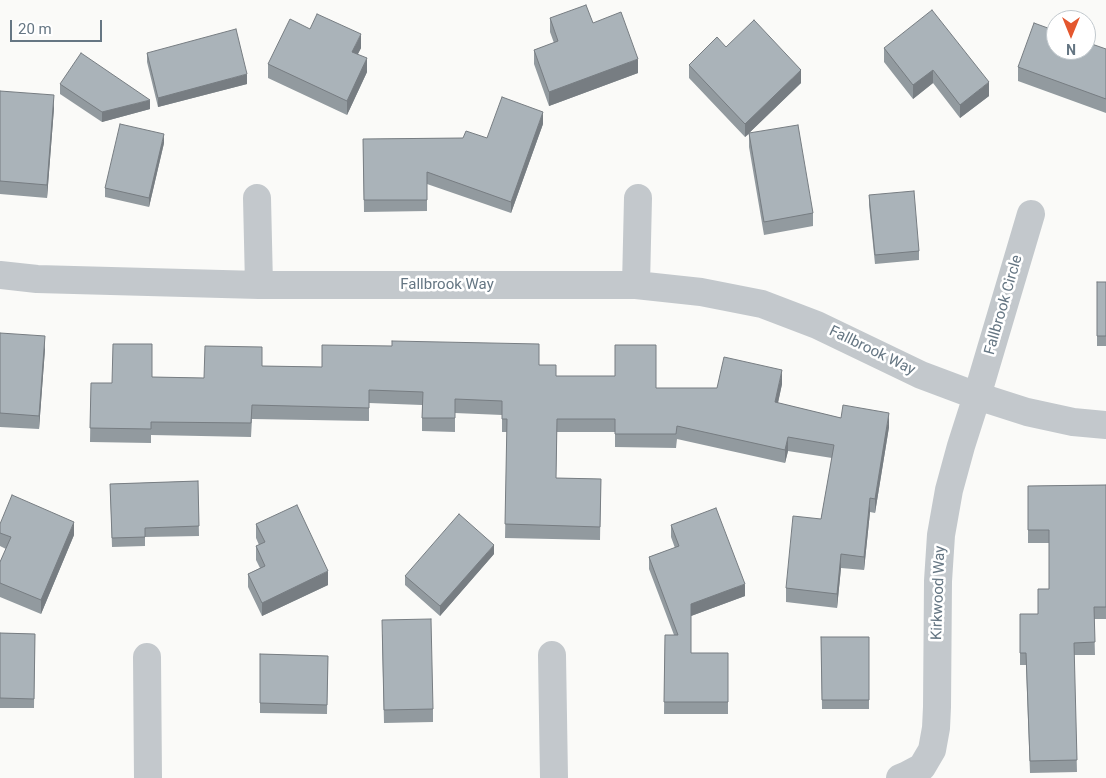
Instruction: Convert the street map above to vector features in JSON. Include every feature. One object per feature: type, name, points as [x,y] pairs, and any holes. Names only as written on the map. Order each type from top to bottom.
[{"type":"street","points":[[257,198],[259,285]]},
{"type":"street","points":[[636,285],[638,198]]},
{"type":"street","name":"Fallbrook Circle","points":[[977,396],[1031,214]]},
{"type":"street","name":"Fallbrook Way","points":[[0,274],[37,279],[259,285],[636,285],[701,292],[762,304],[818,324],[921,375],[977,396],[1027,412],[1073,422],[1106,425]]},
{"type":"street","name":"Kirkwood Way","points":[[900,778],[922,767],[932,750],[936,728],[938,581],[942,535],[951,481],[977,396]]},
{"type":"street","points":[[552,655],[554,778]]},
{"type":"street","points":[[147,657],[148,778]]},
{"type":"building","points":[[586,5],[593,23],[621,12],[638,59],[549,92],[534,50],[558,41],[550,18]]},
{"type":"building","points":[[932,10],[989,82],[960,105],[933,70],[913,85],[884,48]]},
{"type":"building","points":[[317,14],[361,34],[352,52],[367,58],[347,101],[268,64],[290,19],[310,29]]},
{"type":"building","points":[[754,20],[801,70],[745,124],[689,65],[717,37],[726,47]]},
{"type":"building","points":[[1034,23],[1046,27],[1046,60],[1096,60],[1096,46],[1106,49],[1106,99],[1018,67]]},
{"type":"building","points":[[236,29],[247,74],[158,98],[147,53]]},
{"type":"building","points":[[81,53],[150,100],[102,112],[60,84]]},
{"type":"building","points":[[0,91],[54,95],[47,185],[0,181]]},
{"type":"building","points":[[502,97],[543,112],[511,202],[427,172],[427,200],[364,200],[363,139],[463,138],[466,131],[487,138]]},
{"type":"building","points":[[120,124],[164,134],[149,198],[105,188]]},
{"type":"building","points":[[798,125],[813,213],[764,222],[749,133]]},
{"type":"building","points":[[914,191],[919,251],[875,255],[869,195]]},
{"type":"building","points":[[1097,282],[1106,282],[1106,336],[1097,336]]},
{"type":"building","points":[[0,333],[45,336],[39,416],[0,413]]},
{"type":"building","points":[[392,341],[539,344],[539,365],[556,365],[556,376],[615,376],[615,345],[656,345],[656,388],[717,388],[724,357],[782,370],[775,402],[841,418],[843,405],[889,413],[875,499],[870,498],[864,557],[841,554],[837,594],[786,588],[793,516],[821,519],[834,445],[788,437],[785,450],[677,426],[676,434],[615,434],[615,419],[557,419],[556,478],[601,479],[600,527],[505,524],[507,419],[502,419],[502,401],[455,399],[455,418],[422,418],[423,392],[369,390],[369,408],[252,405],[251,423],[151,422],[151,429],[90,428],[91,383],[112,383],[113,344],[152,344],[152,377],[204,378],[205,346],[262,347],[262,366],[322,367],[322,345],[392,346]]},
{"type":"building","points":[[198,481],[199,526],[145,528],[145,537],[112,538],[110,484]]},
{"type":"building","points":[[1106,485],[1106,607],[1094,607],[1095,642],[1074,643],[1077,760],[1030,761],[1026,653],[1020,653],[1020,614],[1038,614],[1038,589],[1049,589],[1049,530],[1028,530],[1028,486]]},
{"type":"building","points":[[12,495],[74,522],[41,600],[0,583],[0,562],[11,537],[0,533],[0,524]]},
{"type":"building","points":[[297,505],[328,571],[262,603],[248,574],[265,566],[256,546],[265,542],[256,524]]},
{"type":"building","points":[[716,508],[745,584],[691,604],[691,653],[728,653],[728,702],[664,702],[665,635],[678,635],[649,557],[679,546],[671,525]]},
{"type":"building","points":[[459,514],[494,545],[440,606],[405,576]]},
{"type":"building","points":[[431,619],[433,709],[384,710],[382,620]]},
{"type":"building","points":[[0,633],[35,634],[34,699],[0,698]]},
{"type":"building","points":[[821,637],[869,637],[869,700],[822,700]]},
{"type":"building","points":[[260,654],[328,656],[327,705],[260,703]]}]
